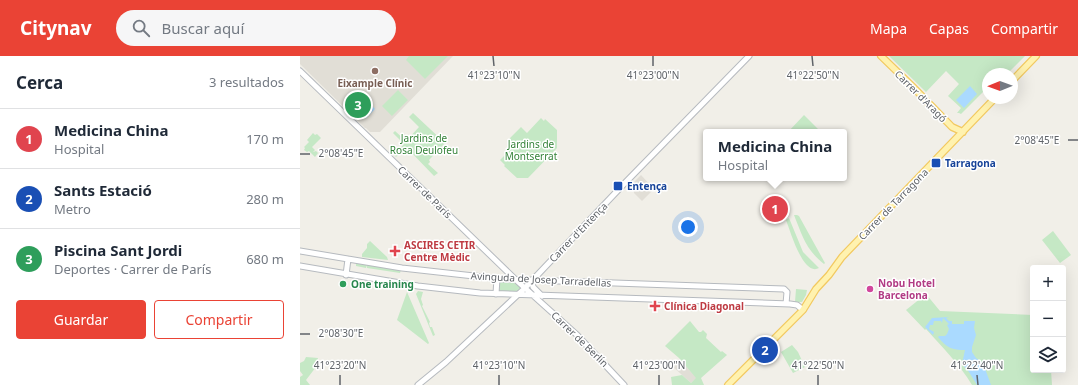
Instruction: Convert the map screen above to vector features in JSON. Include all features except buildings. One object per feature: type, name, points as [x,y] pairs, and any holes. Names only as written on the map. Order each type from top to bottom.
[{"type":"main road","name":"Carrer d'Entença","points":[[418,385],[446,362],[525,288],[749,56]]},
{"type":"main road","name":"Carrer d'Aragó","points":[[881,56],[952,127],[963,132]]},
{"type":"main road","points":[[1018,75],[1036,56]]},
{"type":"main road","name":"Carrer de París","points":[[300,71],[516,280]]},
{"type":"main road","name":"Carrer de Tarragona","points":[[728,385],[803,310],[816,289],[829,275],[842,257],[990,104]]},
{"type":"main road","points":[[952,127],[954,141]]},
{"type":"main road","name":"Avinguda de Josep Tarradellas","points":[[300,251],[410,269],[516,280],[784,289],[787,292],[786,304]]},
{"type":"main road","points":[[346,275],[348,259]]},
{"type":"main road","name":"Avinguda de Josep Tarradellas","points":[[300,266],[418,286],[496,294],[794,304],[803,310]]},
{"type":"main road","points":[[496,294],[497,278]]},
{"type":"main road","points":[[516,280],[525,288]]},
{"type":"main road","points":[[532,280],[533,286],[542,296]]},
{"type":"main road","name":"Avinguda de Josep Tarradellas","points":[[525,288],[533,296]]},
{"type":"main road","points":[[504,294],[510,302]]},
{"type":"main road","name":"Carrer de Berlín","points":[[533,296],[576,334],[624,385]]},
{"type":"shaded area","points":[[300,56],[453,56],[380,132],[370,132],[300,64]]},
{"type":"shaded area","points":[[641,175],[654,189],[642,201],[634,193],[633,183]]},
{"type":"shaded area","points":[[679,359],[697,378],[691,383],[672,366]]},
{"type":"green space","points":[[409,56],[448,56],[425,79],[406,60]]},
{"type":"green space","points":[[889,56],[1025,56],[1013,68],[982,68],[982,93],[961,114],[957,113],[961,108],[948,96],[959,84],[946,71],[926,92]]},
{"type":"green space","points":[[398,90],[408,100],[392,116],[382,106]]},
{"type":"green space","name":"Jardins de Rosa Deulofeu","points":[[413,113],[445,143],[429,160],[430,162],[428,164],[438,173],[434,176],[407,148],[404,148],[396,157],[394,155],[404,144],[393,133],[395,131],[406,141],[419,127],[409,117]]},
{"type":"green space","points":[[804,115],[818,129],[791,129]]},
{"type":"green space","name":"Jardins de Montserrat","points":[[541,118],[544,121],[545,119],[557,130],[557,148],[528,178],[517,178],[504,166],[505,165],[500,160],[514,146],[508,140],[521,127],[527,133]]},
{"type":"green space","points":[[313,133],[315,135],[317,134],[321,138],[312,147],[315,150],[313,152],[316,151],[318,153],[315,157],[309,151],[307,152],[304,150],[304,147],[309,142],[307,140]]},
{"type":"green space","points":[[794,215],[799,216],[825,263],[824,264],[809,248],[802,236]]},
{"type":"green space","points":[[789,218],[803,252],[819,268],[813,269],[808,266],[798,251],[786,220]]},
{"type":"green space","points":[[1053,231],[1071,255],[1060,263],[1042,240]]},
{"type":"green space","points":[[370,241],[387,257],[388,260],[362,257],[362,254],[367,248],[367,244]]},
{"type":"green space","points":[[356,263],[401,270],[400,273],[367,268],[367,265],[366,268],[356,266]]},
{"type":"green space","points":[[500,281],[514,283],[520,287],[520,289],[516,292],[500,292]]},
{"type":"green space","points":[[796,289],[807,290],[802,302],[795,302]]},
{"type":"green space","points":[[418,291],[423,292],[421,299],[422,306],[430,322],[430,327],[432,327],[435,335],[433,336],[416,294]]},
{"type":"green space","points":[[407,292],[429,343],[428,344],[397,320]]},
{"type":"green space","points":[[926,294],[940,311],[1030,315],[1030,373],[1051,373],[1052,385],[972,385],[950,356],[926,329],[925,330],[906,310]]},
{"type":"green space","points":[[690,321],[699,332],[703,330],[707,334],[706,338],[721,352],[722,351],[727,355],[701,378],[704,385],[672,385],[671,377],[682,375],[691,383],[696,378],[679,358],[665,346]]},
{"type":"green space","points":[[792,345],[798,352],[805,367],[793,373],[781,352]]},
{"type":"green space","points":[[306,357],[318,358],[316,367],[306,380],[310,385],[300,385],[300,377],[303,375],[300,371],[300,363],[304,361]]},
{"type":"water","points":[[970,86],[977,94],[964,108],[956,100]]},
{"type":"water","points":[[357,91],[375,109],[366,118],[348,100]]},
{"type":"water","points":[[949,317],[946,318],[949,321],[952,321],[952,324],[964,324],[964,321],[975,321],[974,328],[976,335],[972,352],[976,358],[983,363],[991,385],[977,385],[962,364],[965,350],[950,348],[938,337],[945,336],[949,329],[947,325],[949,324],[943,318],[942,323],[941,321],[934,321],[933,325],[930,325],[929,329],[934,332],[933,335],[925,327],[932,318]]},
{"type":"place","name":"Eixample Clínic","points":[[375,71]]},
{"type":"place","name":"Piscina Sant Jordi","points":[[358,105]]},
{"type":"place","name":"Tarragona","points":[[936,163]]},
{"type":"place","name":"Entença","points":[[618,186]]},
{"type":"place","name":"Medicina China","points":[[775,209]]},
{"type":"place","name":"ASCIRES CETIR Centre Mèdic","points":[[395,251]]},
{"type":"place","name":"One training","points":[[343,284]]},
{"type":"place","name":"Nobu Hotel Barcelona","points":[[870,289]]},
{"type":"place","name":"Clínica Diagonal","points":[[655,306]]},
{"type":"place","name":"Sants Estació","points":[[765,350]]}]
